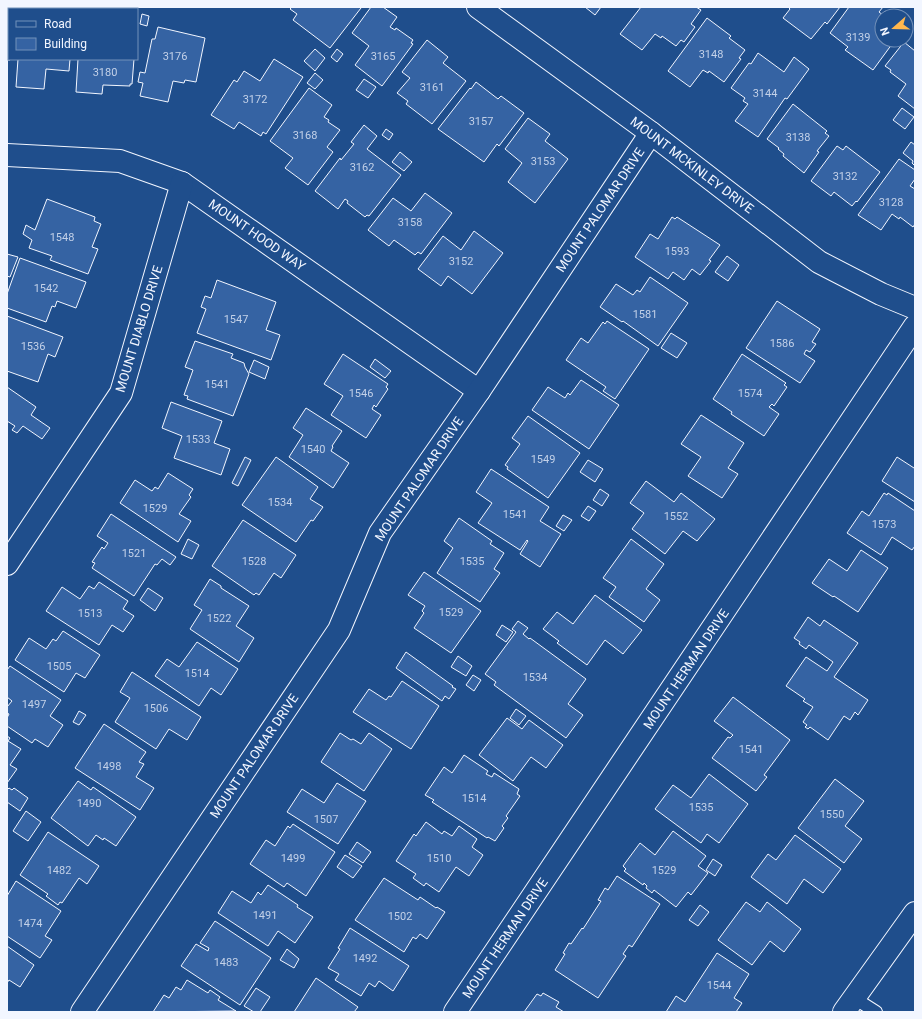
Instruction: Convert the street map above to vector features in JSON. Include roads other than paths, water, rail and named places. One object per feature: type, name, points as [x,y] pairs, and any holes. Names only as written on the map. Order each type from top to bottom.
[{"type":"street","name":"MOUNT MCKINLEY DRIVE","points":[[478,7],[651,133],[819,262],[881,294],[915,308]]},
{"type":"street","name":"MOUNT PALOMAR DRIVE","points":[[82,1012],[339,630],[380,533],[479,391],[651,133]]},
{"type":"street","name":"MOUNT HOOD WAY","points":[[7,155],[120,161],[182,183],[479,391]]},
{"type":"street","name":"MOUNT DIABLO DRIVE","points":[[7,564],[121,393],[182,183]]},
{"type":"street","name":"MOUNT HERMAN DRIVE","points":[[456,1012],[915,326]]},
{"type":"street","points":[[849,1005],[915,913]]},
{"type":"lane","points":[[849,1005],[876,1012]]}]
